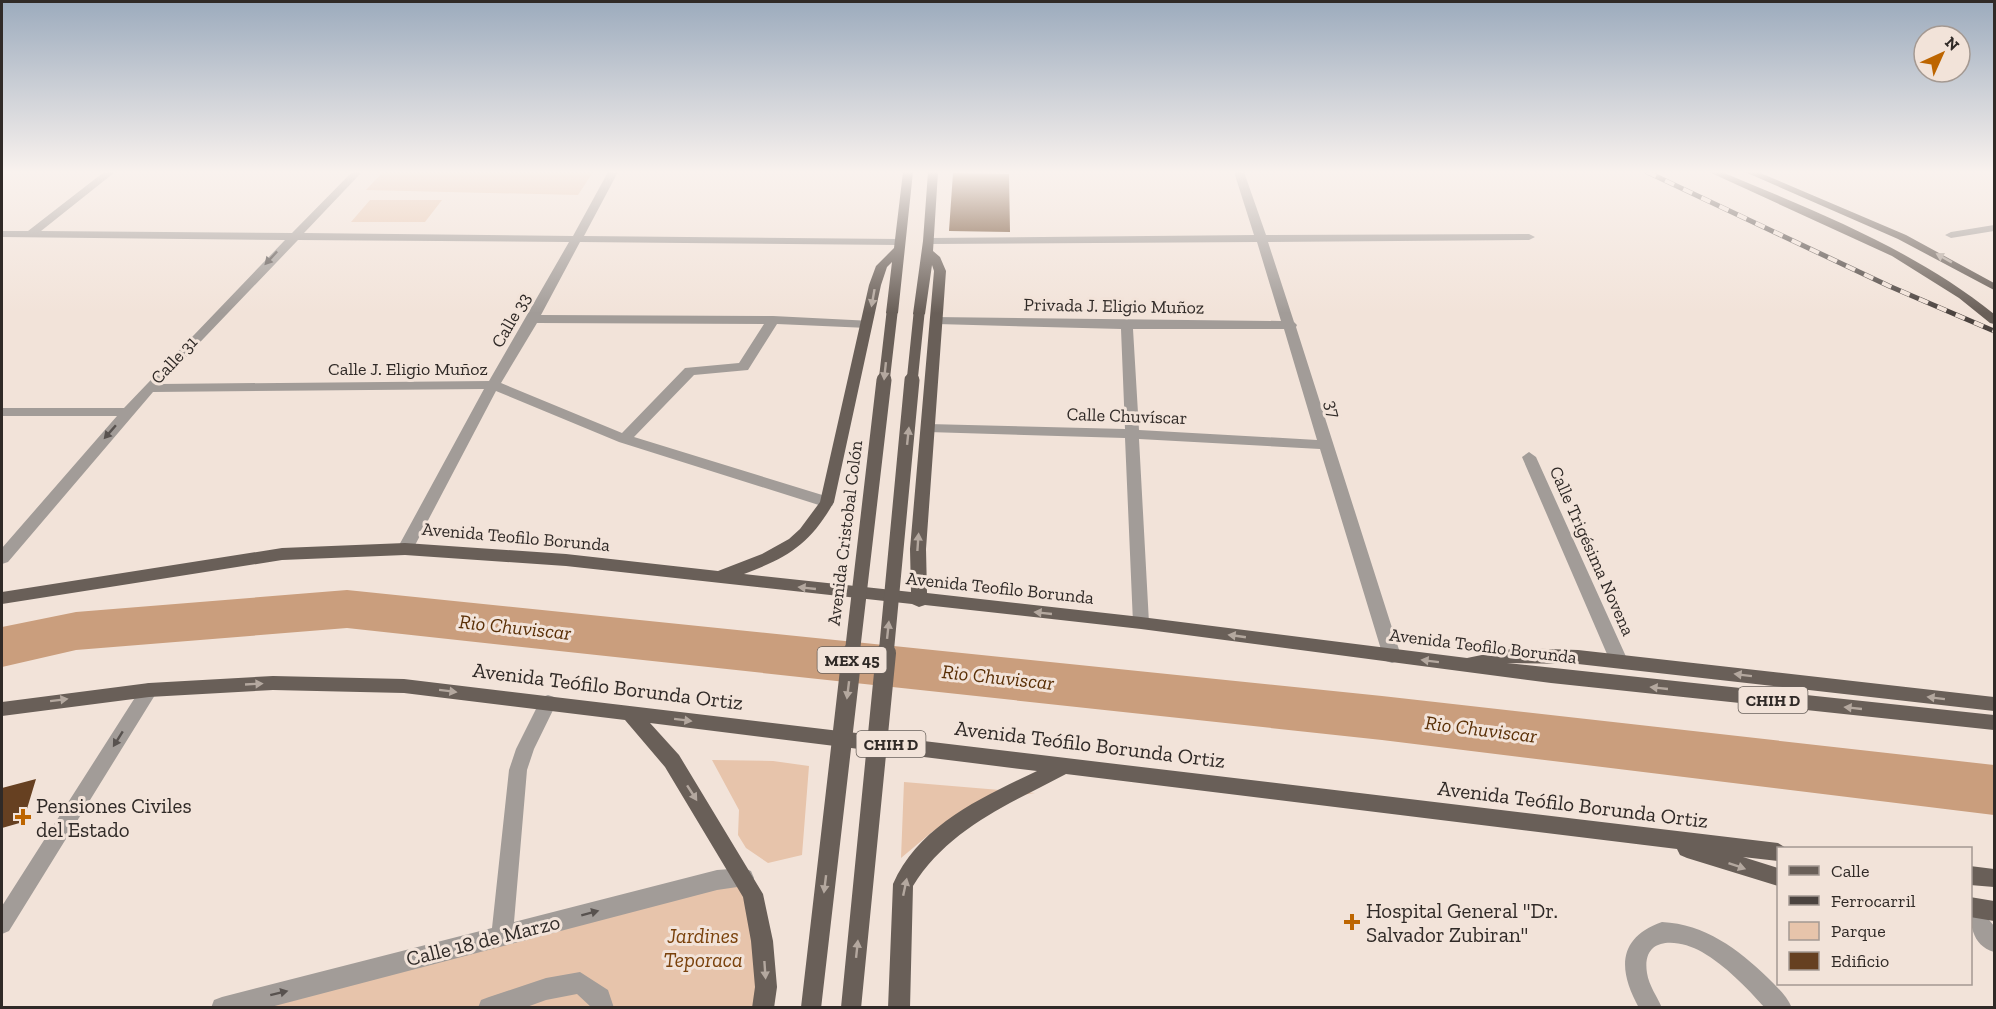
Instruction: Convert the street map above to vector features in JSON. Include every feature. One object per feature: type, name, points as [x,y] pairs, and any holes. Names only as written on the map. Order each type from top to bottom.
[{"type":"main road","name":"MEX 45","points":[[899,245],[902,219]]},
{"type":"main road","name":"MEX 45","points":[[851,1008],[930,219]]},
{"type":"main road","points":[[1817,219],[1913,263],[1956,287],[1995,320]]},
{"type":"main road","points":[[1860,219],[1902,237],[1995,287]]},
{"type":"main road","name":"Avenida Cristobal Colón","points":[[811,1008],[899,245]]},
{"type":"main road","points":[[715,578],[790,549],[818,520],[827,502],[879,272],[899,245]]},
{"type":"main road","points":[[919,601],[918,549],[940,271],[928,246]]},
{"type":"main road","name":"Avenida Teofilo Borunda","points":[[2,598],[282,554],[405,549],[566,560],[919,601],[1141,623],[1551,676],[1995,723]]},
{"type":"main road","points":[[1464,665],[1516,655],[1619,661],[1995,704]]},
{"type":"main road","name":"Avenida Teófilo Borunda Ortiz","points":[[2,710],[24,704],[149,690],[273,682],[336,682],[404,686],[1066,765],[1662,840],[1777,852]]},
{"type":"main road","points":[[631,714],[672,761],[753,894],[762,941],[766,987],[763,1008]]},
{"type":"main road","points":[[899,1008],[903,884],[911,868],[925,850],[973,816],[1066,765]]},
{"type":"main road","points":[[1662,840],[1777,876]]},
{"type":"main road","points":[[1972,875],[1995,878]]},
{"type":"main road","points":[[1972,908],[1995,911]]},
{"type":"street","points":[[32,234],[51,219]]},
{"type":"street","name":"Calle 31","points":[[2,558],[149,387],[309,219]]},
{"type":"street","name":"Calle 33","points":[[405,549],[586,219]]},
{"type":"street","name":"37","points":[[1255,219],[1291,325],[1324,445],[1392,656]]},
{"type":"street","points":[[1951,235],[1995,228]]},
{"type":"street","points":[[2,234],[575,238],[899,245]]},
{"type":"street","points":[[928,246],[1261,237],[1529,237]]},
{"type":"street","points":[[533,319],[773,320],[868,324]]},
{"type":"street","points":[[624,439],[690,371],[743,367],[773,320]]},
{"type":"street","name":"Privada J. Eligio Muñoz","points":[[937,320],[1127,325],[1291,325]]},
{"type":"street","points":[[1127,325],[1141,623]]},
{"type":"street","name":"Calle J. Eligio Muñoz","points":[[149,387],[493,385],[624,439],[827,502]]},
{"type":"street","points":[[2,412],[127,412]]},
{"type":"street","name":"Calle Chuvíscar","points":[[928,428],[1131,434],[1324,445]]},
{"type":"street","name":"Calle Trigésima Novena","points":[[1529,457],[1619,661]]},
{"type":"street","points":[[2,924],[149,690]]},
{"type":"street","points":[[502,936],[518,770],[525,749],[548,702]]},
{"type":"street","name":"Calle 18 de Marzo","points":[[222,1008],[717,880],[744,878]]},
{"type":"street","points":[[1972,913],[1995,942]]},
{"type":"street","points":[[1652,1008],[1638,982],[1636,964],[1639,947],[1649,936],[1659,931],[1673,931],[1702,940],[1737,966],[1781,1008]]},
{"type":"street","points":[[489,1008],[546,989],[580,983],[600,998],[603,1008]]},
{"type":"green space","points":[[354,219],[427,219],[425,222],[351,222]]},
{"type":"green space","points":[[712,760],[773,761],[809,766],[802,855],[768,863],[746,848],[738,835],[739,810]]},
{"type":"green space","points":[[904,782],[1035,793],[980,802],[932,832],[901,858]]},
{"type":"green space","name":"Jardines Teporaca","points":[[716,881],[757,889],[771,1008],[261,1008]]},
{"type":"building","points":[[950,219],[1010,219],[1010,232],[949,231]]},
{"type":"building","points":[[36,779],[23,822],[2,828],[2,788]]},
{"type":"waterway","name":"Rio Chuviscar","points":[[2,647],[76,631],[347,609],[1382,718],[1994,790]]},
{"type":"railway","points":[[1747,219],[1889,286],[1994,331]]},
{"type":"place","name":"Pensiones Civiles del Estado","points":[[23,817]]},
{"type":"place","name":"Hospital General \"Dr. Salvador Zubiran\"","points":[[1352,922]]}]
